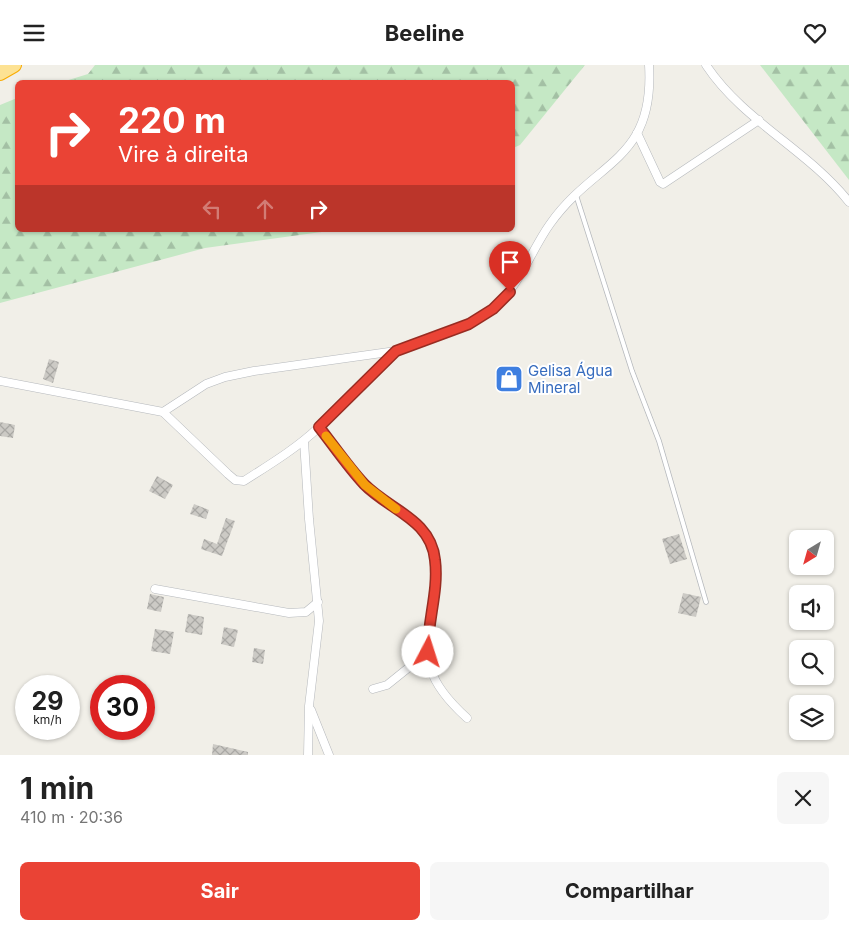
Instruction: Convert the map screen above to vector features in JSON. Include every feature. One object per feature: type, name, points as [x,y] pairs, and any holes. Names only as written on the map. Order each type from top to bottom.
[{"type":"highway","points":[[0,73],[14,65]]},
{"type":"street","points":[[163,412],[206,384],[225,377],[396,351],[469,324],[493,309],[510,292],[522,275],[548,226],[576,195],[618,159],[637,133],[646,115],[649,99],[649,65]]},
{"type":"street","points":[[706,65],[724,88],[817,170],[849,202]]},
{"type":"street","points":[[637,133],[660,182],[663,184],[759,120]]},
{"type":"street","points":[[0,381],[163,412],[235,480],[244,481],[304,441],[396,351]]},
{"type":"street","points":[[319,427],[365,485],[409,516],[425,533],[435,559],[436,574],[428,652],[433,677],[440,692],[466,718]]},
{"type":"street","points":[[304,441],[319,633],[309,706],[308,755]]},
{"type":"street","points":[[155,589],[289,613],[306,612],[318,602]]},
{"type":"street","points":[[373,689],[387,685],[428,652]]},
{"type":"street","points":[[309,706],[328,755]]},
{"type":"lane","points":[[576,195],[632,371],[659,441],[706,602]]},
{"type":"green space","points":[[95,65],[585,65],[520,145],[515,147],[515,80],[68,80],[88,74]]},
{"type":"green space","points":[[760,65],[849,65],[849,180]]},
{"type":"green space","points":[[15,99],[15,232],[321,232],[205,248],[0,303],[0,105]]},
{"type":"building","points":[[49,359],[59,362],[53,383],[43,379]]},
{"type":"building","points":[[0,422],[15,425],[13,438],[0,436]]},
{"type":"building","points":[[157,476],[173,485],[165,499],[149,491]]},
{"type":"building","points":[[194,504],[209,510],[206,519],[190,514]]},
{"type":"building","points":[[226,518],[235,521],[222,556],[201,549],[204,539],[217,544]]},
{"type":"building","points":[[679,534],[687,559],[670,564],[662,539]]},
{"type":"building","points":[[683,593],[701,597],[696,617],[678,613]]},
{"type":"building","points":[[150,594],[164,597],[161,612],[147,609]]},
{"type":"building","points":[[188,614],[204,617],[202,635],[185,632]]},
{"type":"building","points":[[224,627],[238,630],[234,647],[221,644]]},
{"type":"building","points":[[155,629],[174,632],[170,654],[151,651]]},
{"type":"building","points":[[254,648],[265,650],[263,664],[252,662]]},
{"type":"building","points":[[213,744],[248,752],[248,755],[212,755]]},
{"type":"slow traffic","points":[[326,436],[356,476],[372,492],[396,509]]},
{"type":"place","name":"Gelisa Água Mineral","points":[[509,379]]},
{"type":"route","points":[[428,652],[436,574],[432,547],[419,525],[409,516],[372,492],[356,476],[319,427],[396,351],[469,324],[493,309],[510,292]]}]
